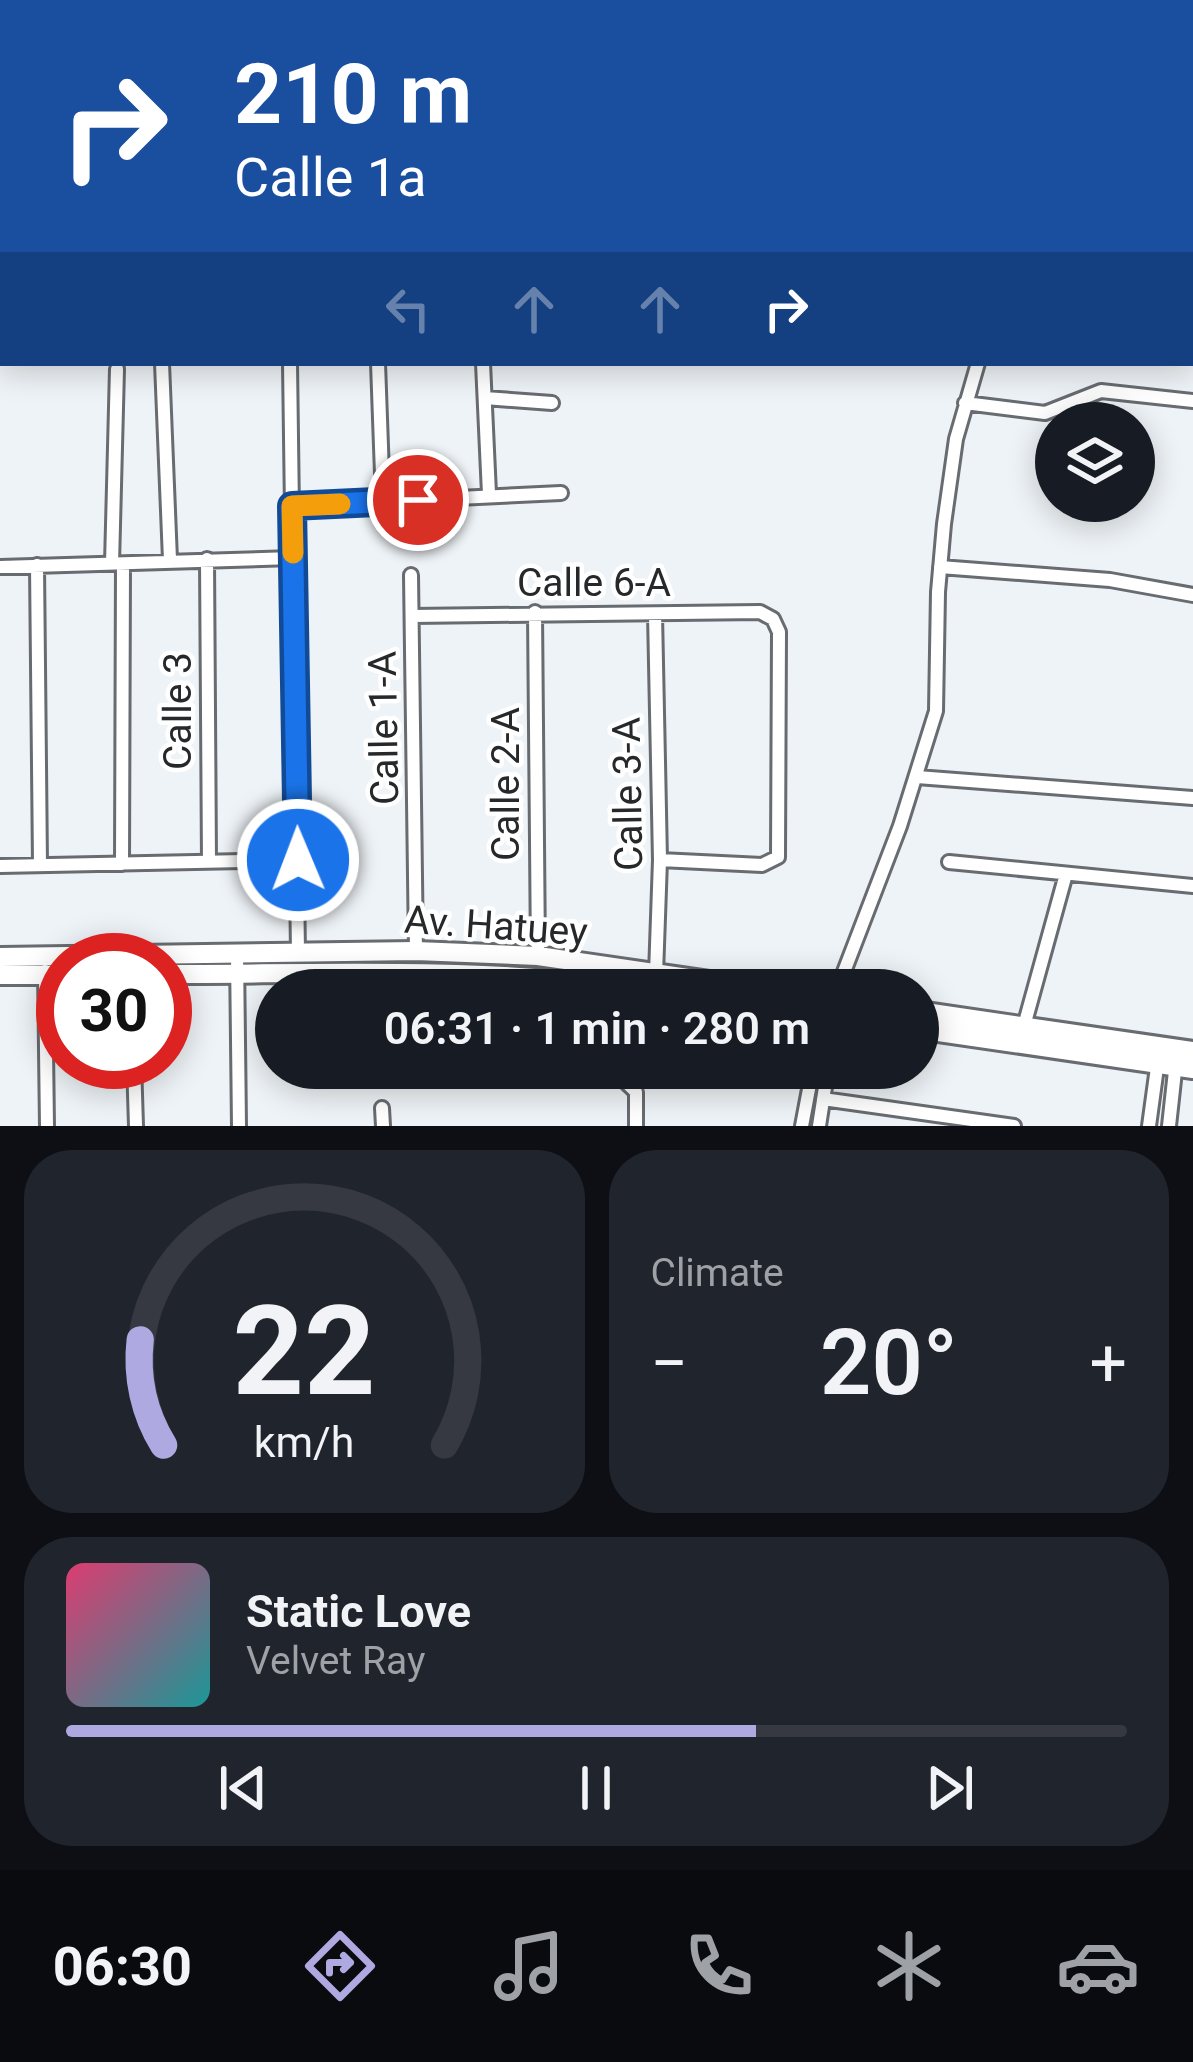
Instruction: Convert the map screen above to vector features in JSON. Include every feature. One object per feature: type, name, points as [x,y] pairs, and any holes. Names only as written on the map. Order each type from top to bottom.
[{"type":"main road","name":"Av. Hatuey","points":[[192,970],[298,953],[416,951],[538,956],[573,969]]},
{"type":"main road","name":"Av. Hatuey","points":[[0,957],[36,965]]},
{"type":"main road","name":"Av. Hatuey","points":[[192,965],[387,969]]},
{"type":"main road","name":"Av. Hatuey","points":[[0,975],[36,970]]},
{"type":"main road","points":[[939,1014],[1024,1026],[1176,1058]]},
{"type":"main road","points":[[939,1031],[1176,1058]]},
{"type":"street","points":[[161,366],[170,560]]},
{"type":"street","points":[[290,366],[298,953]]},
{"type":"street","points":[[378,366],[383,502]]},
{"type":"street","points":[[483,366],[489,494]]},
{"type":"street","points":[[845,969],[917,777],[936,711],[940,567],[964,403],[977,366]]},
{"type":"street","points":[[117,369],[122,863]]},
{"type":"street","points":[[964,403],[1052,412],[1101,391],[1193,401]]},
{"type":"street","points":[[485,398],[552,404]]},
{"type":"street","points":[[292,506],[561,493]]},
{"type":"street","points":[[0,567],[293,558]]},
{"type":"street","name":"Calle 3","points":[[207,559],[209,862]]},
{"type":"street","points":[[37,565],[40,865]]},
{"type":"street","points":[[940,567],[1110,580],[1193,595]]},
{"type":"street","name":"Calle 1-A","points":[[411,575],[416,951]]},
{"type":"street","name":"Calle 2-A","points":[[535,612],[538,956]]},
{"type":"street","name":"Calle 6-A","points":[[412,616],[760,612],[773,619],[779,632],[778,850],[774,862],[660,860]]},
{"type":"street","name":"Calle 3-A","points":[[654,969],[660,860],[655,614]]},
{"type":"street","points":[[917,777],[1193,798]]},
{"type":"street","points":[[0,866],[298,860]]},
{"type":"street","points":[[950,862],[1193,886]]},
{"type":"street","points":[[1024,1026],[1066,874]]},
{"type":"street","points":[[237,964],[239,1126]]},
{"type":"street","points":[[1149,1126],[1176,1058]]},
{"type":"street","points":[[1169,1126],[1176,1058]]},
{"type":"street","points":[[47,1126],[48,1089]]},
{"type":"street","points":[[135,1089],[136,1126]]},
{"type":"street","points":[[633,1089],[636,1126]]},
{"type":"street","points":[[802,1126],[809,1089]]},
{"type":"street","points":[[819,1126],[825,1089]]},
{"type":"street","points":[[824,1099],[1014,1126]]},
{"type":"street","points":[[382,1108],[383,1126]]},
{"type":"slow traffic","points":[[293,553],[292,506],[340,504]]},
{"type":"route","points":[[298,860],[292,506],[418,500]]}]
